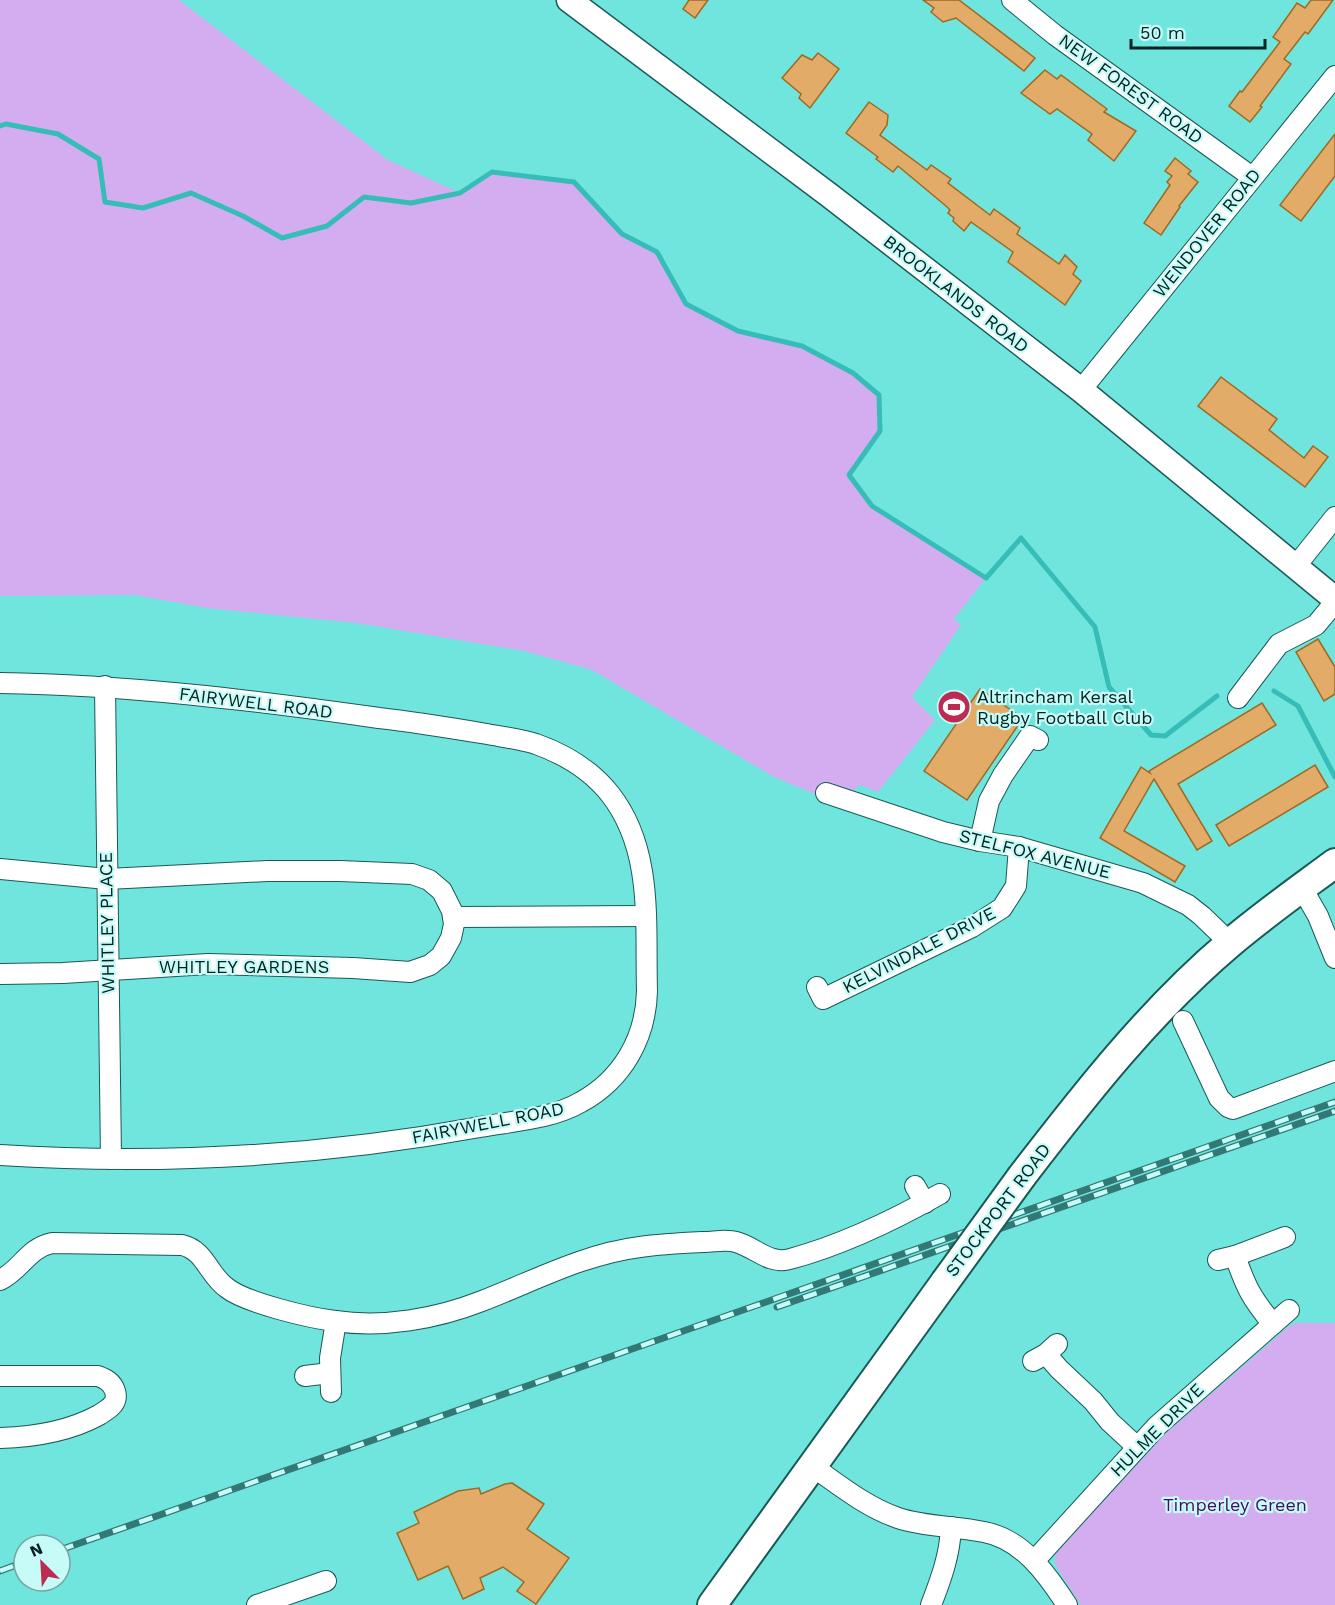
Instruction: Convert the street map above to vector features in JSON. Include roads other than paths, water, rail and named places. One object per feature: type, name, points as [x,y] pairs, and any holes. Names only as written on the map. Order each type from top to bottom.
[{"type":"main road","name":"STOCKPORT ROAD","points":[[712,1605],[1022,1176],[1068,1116],[1189,981],[1230,943],[1335,863]]},
{"type":"street","name":"BROOKLANDS ROAD","points":[[569,0],[829,195],[1081,390],[1335,600]]},
{"type":"street","name":"NEW FOREST ROAD","points":[[1012,0],[1055,34],[1252,177]]},
{"type":"street","name":"WENDOVER ROAD","points":[[1081,390],[1335,76]]},
{"type":"street","points":[[1295,567],[1335,517]]},
{"type":"street","points":[[1238,699],[1279,644],[1316,624],[1335,600]]},
{"type":"street","name":"FAIRYWELL ROAD","points":[[0,683],[105,686],[231,699],[399,720],[517,739],[547,748],[573,761],[611,795],[635,838],[644,880],[646,1002],[639,1036],[629,1058],[618,1072],[581,1103],[544,1115],[368,1144],[278,1153],[111,1159],[0,1155]]},
{"type":"street","name":"WHITLEY PLACE","points":[[105,686],[111,1159]]},
{"type":"street","points":[[980,841],[989,801],[1003,775],[1030,736],[1038,740]]},
{"type":"street","name":"STELFOX AVENUE","points":[[826,793],[943,832],[1020,847],[1121,876],[1168,894],[1202,916],[1230,943]]},
{"type":"street","name":"KELVINDALE DRIVE","points":[[817,987],[823,999],[972,927],[1002,908],[1016,886],[1020,847]]},
{"type":"street","points":[[0,869],[107,879],[267,871],[412,874],[438,886],[450,904],[453,917],[645,916]]},
{"type":"street","points":[[1302,888],[1318,916],[1335,958]]},
{"type":"street","name":"WHITLEY GARDENS","points":[[0,974],[207,964],[410,972],[430,964],[444,952],[451,938],[453,917]]},
{"type":"street","points":[[1183,1021],[1219,1098],[1233,1109],[1335,1071]]},
{"type":"street","points":[[0,1280],[16,1269],[33,1250],[52,1243],[182,1245],[198,1253],[217,1280],[232,1292],[289,1311],[336,1321],[381,1323],[437,1315],[481,1302],[580,1261],[640,1247],[734,1241],[771,1258],[783,1260],[879,1226],[927,1194]]},
{"type":"street","points":[[1273,1324],[1258,1306],[1227,1258],[1285,1236]]},
{"type":"street","name":"HULME DRIVE","points":[[1035,1560],[1167,1416],[1289,1310]]},
{"type":"street","points":[[332,1392],[330,1373],[336,1321]]},
{"type":"street","points":[[1046,1353],[1059,1369],[1094,1401],[1110,1422],[1137,1447]]},
{"type":"street","points":[[305,1376],[330,1373]]},
{"type":"street","points":[[0,1376],[105,1378],[116,1394],[113,1405],[109,1409],[75,1426],[36,1436],[0,1438]]},
{"type":"street","points":[[812,1466],[858,1498],[885,1513],[918,1523],[986,1532],[1002,1538],[1035,1560],[1067,1605]]},
{"type":"street","points":[[931,1605],[946,1565],[951,1527]]},
{"type":"street","points":[[257,1605],[327,1581]]},
{"type":"waterway","points":[[0,126],[6,124],[58,134],[99,159],[105,202],[143,208],[191,193],[243,216],[282,238],[327,226],[364,197],[411,203],[460,193],[492,172],[574,182],[622,234],[657,252],[686,304],[738,331],[802,346],[853,373],[879,395],[880,431],[849,475],[872,506],[986,578],[1021,538],[1095,627],[1109,687],[1151,735],[1165,736],[1217,696]]},
{"type":"waterway","points":[[1274,691],[1298,706],[1335,777]]},
{"type":"railway","points":[[72,1546],[1335,1102]]},
{"type":"railway","points":[[777,1307],[1335,1111]]},
{"type":"railway","points":[[0,1571],[12,1566]]},
{"type":"place","name":"Altrincham Kersal Rugby Football Club","points":[[954,707]]},
{"type":"park label","name":"Timperley Green","points":[[1235,1505]]}]
